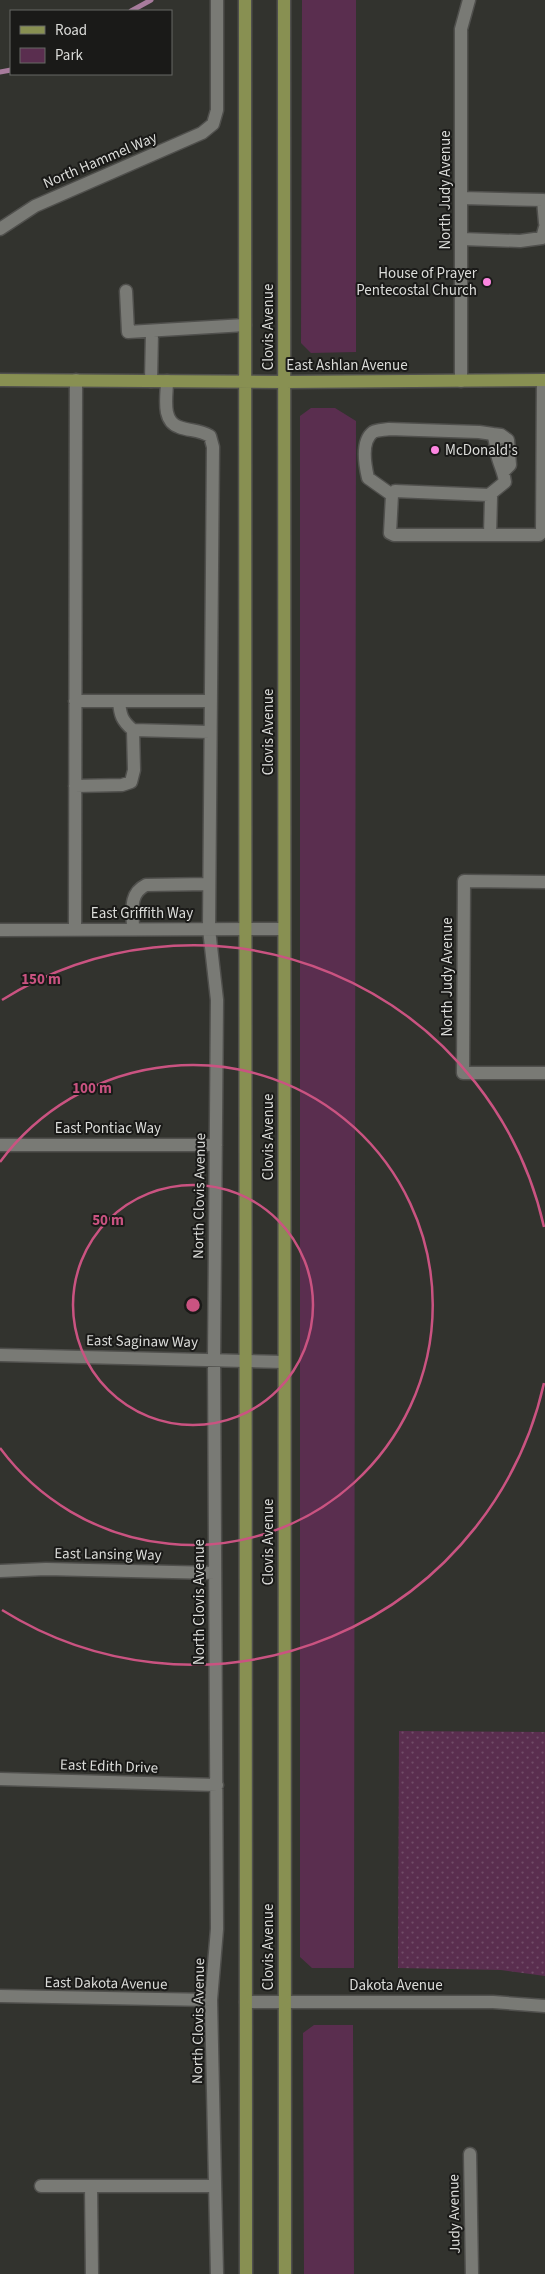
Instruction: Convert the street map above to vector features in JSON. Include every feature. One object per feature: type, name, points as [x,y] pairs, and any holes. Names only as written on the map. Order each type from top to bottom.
[{"type":"main road","name":"Clovis Avenue","points":[[246,0],[246,2274]]},
{"type":"main road","name":"Clovis Avenue","points":[[284,0],[285,2274]]},
{"type":"main road","name":"East Ashlan Avenue","points":[[0,380],[284,382],[544,380]]},
{"type":"street","name":"North Hammel Way","points":[[0,228],[35,206],[202,134],[212,124],[217,110],[217,0]]},
{"type":"street","name":"North Judy Avenue","points":[[461,381],[461,29],[469,0]]},
{"type":"street","points":[[462,198],[543,200],[545,223]]},
{"type":"street","points":[[462,240],[520,241],[542,238],[545,227]]},
{"type":"street","points":[[126,291],[128,332],[245,325]]},
{"type":"street","points":[[152,332],[152,381]]},
{"type":"street","points":[[75,930],[76,380]]},
{"type":"street","points":[[392,495],[390,533],[394,535],[543,534],[544,380]]},
{"type":"street","name":"North Clovis Avenue","points":[[167,381],[166,414],[170,422],[178,427],[199,430],[210,436],[213,447],[209,929],[217,1000],[214,1359],[217,1929],[211,2000],[216,2274]]},
{"type":"street","points":[[389,429],[492,434],[504,471],[505,482],[489,495],[395,492],[392,495],[368,478],[367,438],[374,431],[389,429]]},
{"type":"street","points":[[489,495],[491,497],[490,535]]},
{"type":"street","points":[[75,701],[211,701]]},
{"type":"street","points":[[119,701],[123,722],[134,730],[210,732]]},
{"type":"street","points":[[75,786],[122,785],[131,782],[134,770],[134,730]]},
{"type":"street","name":"North Judy Avenue","points":[[545,882],[464,881],[463,1073],[545,1073]]},
{"type":"street","points":[[133,929],[133,898],[137,889],[146,885],[209,884]]},
{"type":"street","name":"East Griffith Way","points":[[0,930],[284,929]]},
{"type":"street","name":"East Pontiac Way","points":[[0,1144],[216,1145]]},
{"type":"street","name":"East Saginaw Way","points":[[0,1355],[284,1362]]},
{"type":"street","name":"East Lansing Way","points":[[0,1571],[46,1569],[215,1573]]},
{"type":"street","name":"East Edith Drive","points":[[0,1779],[217,1785]]},
{"type":"street","name":"East Dakota Avenue","points":[[0,1996],[211,2000]]},
{"type":"street","name":"Dakota Avenue","points":[[246,2002],[493,2002],[545,2006]]},
{"type":"street","name":"Judy Avenue","points":[[470,2154],[472,2274]]},
{"type":"street","points":[[41,2186],[215,2186]]},
{"type":"street","points":[[91,2186],[92,2274]]},
{"type":"green space","points":[[302,0],[356,0],[356,352],[311,353],[301,343]]},
{"type":"green space","points":[[311,408],[335,408],[356,421],[354,1968],[312,1968],[300,1957],[300,416]]},
{"type":"green space","points":[[399,1731],[545,1732],[545,1976],[501,1970],[398,1968]]},
{"type":"green space","points":[[314,2025],[353,2025],[354,2274],[304,2274],[303,2033]]},
{"type":"waterway","points":[[133,10],[151,0]]},
{"type":"waterway","points":[[0,72],[10,70]]},
{"type":"place","name":"House of Prayer Pentecostal Church","points":[[487,282]]},
{"type":"place","name":"McDonald's","points":[[435,450]]}]
